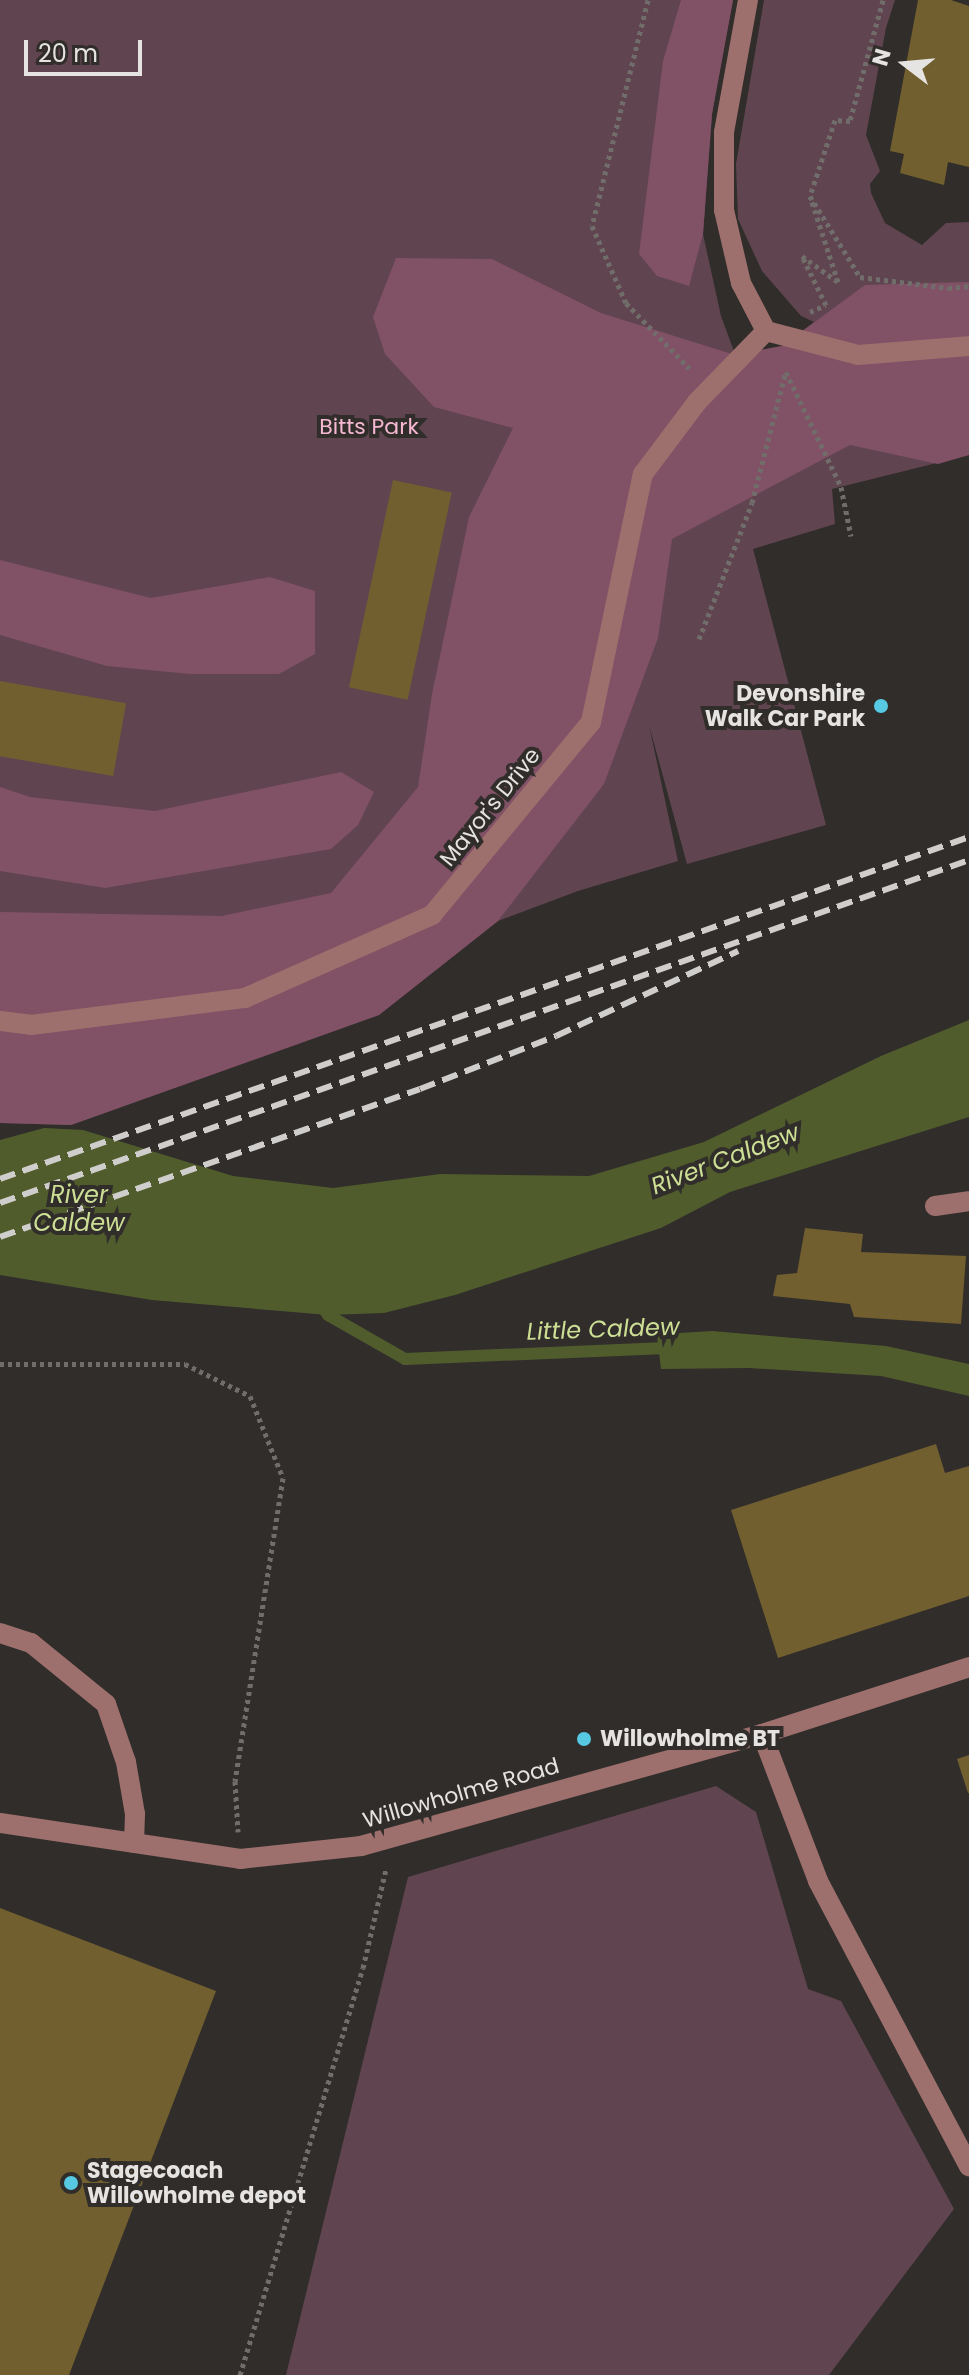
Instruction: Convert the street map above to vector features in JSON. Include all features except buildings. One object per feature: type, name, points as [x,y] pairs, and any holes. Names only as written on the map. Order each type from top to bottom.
[{"type":"street","points":[[748,0],[724,132],[724,210],[741,283],[766,331],[858,355],[969,346]]},
{"type":"street","name":"Mayor's Drive","points":[[0,1021],[31,1025],[245,998],[432,915],[591,722],[643,474],[697,402],[766,331]]},
{"type":"street","points":[[935,1206],[969,1201]]},
{"type":"street","points":[[0,1633],[31,1643],[106,1704],[126,1762],[135,1814],[134,1843]]},
{"type":"street","name":"Willowholme Road","points":[[0,1823],[240,1859],[361,1846],[762,1734],[969,1667]]},
{"type":"street","points":[[762,1734],[818,1881],[969,2166]]},
{"type":"path","points":[[648,0],[592,226],[626,303],[694,373]]},
{"type":"path","points":[[851,536],[841,487],[766,331],[826,305],[802,256],[838,282],[810,196],[835,120],[850,121],[883,0]]},
{"type":"path","points":[[810,196],[860,277],[948,288],[969,286]]},
{"type":"path","points":[[699,639],[752,503],[786,371]]},
{"type":"path","points":[[0,1364],[185,1364],[250,1396],[283,1478],[235,1781],[240,1859]]},
{"type":"path","points":[[240,2375],[363,1968],[394,1837]]},
{"type":"green space","name":"Bitts Park","points":[[0,0],[733,0],[712,114],[703,234],[721,316],[735,354],[782,346],[814,322],[801,316],[762,271],[738,219],[736,164],[764,0],[895,0],[886,28],[866,135],[880,171],[870,184],[871,193],[885,223],[922,245],[946,223],[969,222],[969,455],[832,489],[835,524],[753,549],[826,825],[687,864],[649,725],[678,861],[578,891],[498,921],[379,1015],[71,1125],[0,1123]]},
{"type":"green space","points":[[716,1786],[756,1812],[808,1989],[841,2001],[954,2209],[829,2375],[286,2375],[408,1877]]},
{"type":"shaded area","points":[[681,0],[733,0],[712,114],[703,234],[689,286],[657,276],[639,254],[663,61]]},
{"type":"shaded area","points":[[396,258],[492,259],[601,313],[735,355],[782,346],[865,285],[969,282],[969,455],[938,464],[850,445],[672,539],[658,638],[604,784],[498,921],[379,1015],[71,1125],[0,1123],[0,912],[222,916],[331,893],[418,787],[432,694],[469,517],[513,428],[434,407],[385,354],[373,317]]},
{"type":"shaded area","points":[[0,560],[151,598],[270,577],[315,591],[315,654],[279,674],[190,674],[107,666],[0,635]]},
{"type":"shaded area","points":[[341,772],[374,792],[358,825],[331,849],[105,888],[0,871],[0,787],[30,797],[155,811]]},
{"type":"water","name":"River Caldew","points":[[969,1020],[969,1117],[730,1192],[661,1228],[455,1295],[384,1313],[328,1315],[152,1300],[0,1275],[0,1140],[44,1128],[83,1130],[233,1176],[333,1188],[440,1174],[589,1176],[704,1142],[881,1056]]},
{"type":"water","points":[[676,1326],[679,1333],[712,1331],[886,1346],[969,1364],[969,1396],[881,1376],[749,1368],[661,1369],[656,1328]]},
{"type":"waterway","name":"Little Caldew","points":[[320,1304],[328,1315],[405,1359],[672,1348]]},
{"type":"railway","points":[[0,1179],[969,837]]},
{"type":"railway","points":[[0,1203],[969,860]]},
{"type":"railway","points":[[0,1237],[420,1089],[556,1036],[738,951]]},
{"type":"place","name":"Devonshire Walk Car Park","points":[[881,706]]},
{"type":"place","name":"Willowholme BT","points":[[584,1739]]},
{"type":"place","name":"Stagecoach Willowholme depot","points":[[71,2183]]}]
